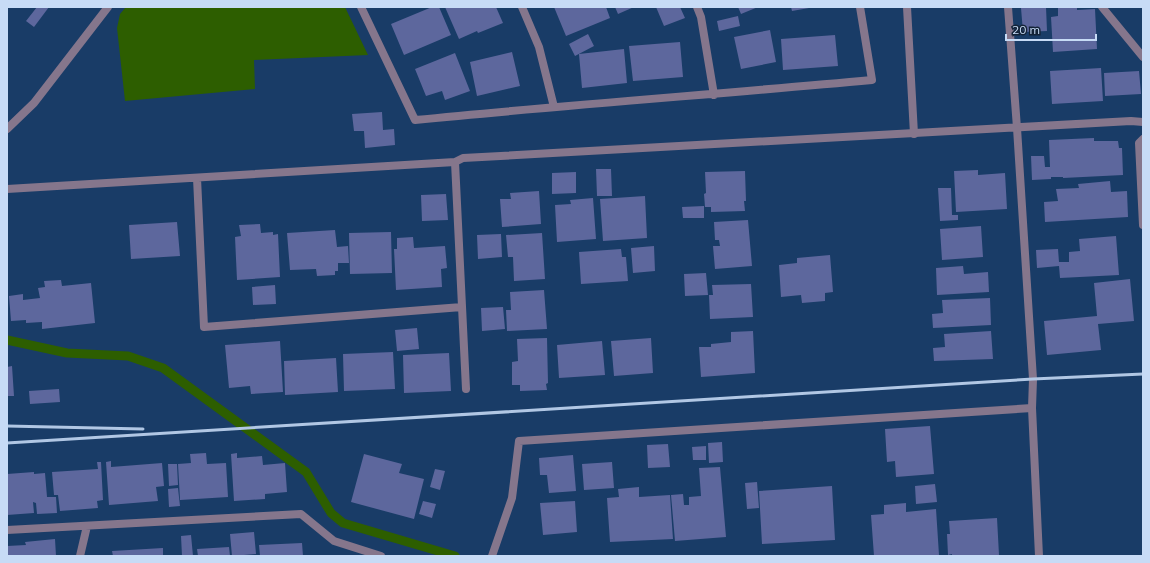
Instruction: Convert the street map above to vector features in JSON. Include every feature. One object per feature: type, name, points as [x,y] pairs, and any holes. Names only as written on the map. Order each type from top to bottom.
[{"type":"street","points":[[7,129],[34,103],[108,7]]},
{"type":"street","points":[[361,7],[414,120],[554,106],[714,95],[872,80],[860,7]]},
{"type":"street","points":[[522,7],[539,47],[554,106]]},
{"type":"street","points":[[697,7],[702,17],[714,95]]},
{"type":"street","points":[[907,7],[914,134]]},
{"type":"street","points":[[1008,7],[1033,379],[1032,408],[1039,556]]},
{"type":"street","points":[[1102,7],[1143,57]]},
{"type":"street","points":[[7,189],[454,162],[463,158],[1130,121],[1143,122]]},
{"type":"street","points":[[1143,140],[1139,143],[1143,225]]},
{"type":"street","points":[[454,162],[466,389]]},
{"type":"street","points":[[197,178],[204,327],[462,307]]},
{"type":"street","points":[[492,556],[512,498],[519,441],[1032,408]]},
{"type":"street","points":[[7,530],[301,514],[334,541],[381,556]]},
{"type":"street","points":[[80,556],[87,526]]},
{"type":"shaded area","points":[[126,7],[345,7],[368,55],[254,60],[255,89],[125,101],[117,28],[120,14]]},
{"type":"building","points":[[37,7],[49,7],[34,27],[26,21]]},
{"type":"building","points":[[432,7],[439,7],[451,35],[404,55],[391,24]]},
{"type":"building","points":[[445,7],[496,7],[503,23],[478,33],[477,31],[459,39]]},
{"type":"building","points":[[554,7],[606,7],[610,18],[566,36]]},
{"type":"building","points":[[615,7],[634,7],[618,14]]},
{"type":"building","points":[[656,7],[680,7],[685,18],[664,26]]},
{"type":"building","points":[[738,7],[758,7],[741,14]]},
{"type":"building","points":[[791,7],[809,7],[809,8],[792,11]]},
{"type":"building","points":[[1046,7],[1047,31],[1023,32],[1021,8]]},
{"type":"building","points":[[1058,7],[1077,7],[1077,10],[1095,9],[1097,49],[1053,52],[1051,17],[1058,16]]},
{"type":"building","points":[[738,16],[740,26],[719,31],[717,21]]},
{"type":"building","points":[[770,30],[776,62],[741,69],[734,37]]},
{"type":"building","points":[[588,34],[594,46],[575,56],[569,44]]},
{"type":"building","points":[[835,35],[838,66],[783,70],[781,39]]},
{"type":"building","points":[[680,42],[683,77],[633,81],[629,46]]},
{"type":"building","points":[[624,49],[627,83],[582,88],[579,54]]},
{"type":"building","points":[[512,52],[520,86],[477,96],[470,62]]},
{"type":"building","points":[[455,53],[470,91],[445,100],[442,91],[426,96],[415,69]]},
{"type":"building","points":[[1101,68],[1103,101],[1052,104],[1050,71]]},
{"type":"building","points":[[1139,71],[1141,94],[1105,96],[1104,73]]},
{"type":"building","points":[[382,112],[383,130],[394,129],[395,145],[365,148],[364,131],[354,131],[352,114]]},
{"type":"building","points":[[1094,138],[1094,141],[1118,141],[1119,148],[1122,148],[1123,175],[1063,178],[1051,177],[1051,179],[1032,180],[1031,156],[1044,156],[1045,167],[1050,167],[1049,140]]},
{"type":"building","points":[[596,169],[611,169],[612,196],[597,196]]},
{"type":"building","points":[[978,170],[978,175],[1005,173],[1007,209],[956,212],[954,171]]},
{"type":"building","points":[[745,171],[745,211],[711,212],[711,207],[705,207],[705,172]]},
{"type":"building","points":[[576,172],[576,193],[552,194],[552,173]]},
{"type":"building","points":[[1110,181],[1111,192],[1127,191],[1128,217],[1045,222],[1044,202],[1058,201],[1056,189],[1079,188],[1078,184]]},
{"type":"building","points":[[938,188],[951,188],[952,215],[958,215],[958,220],[940,221]]},
{"type":"building","points":[[539,191],[541,224],[502,227],[500,199],[511,199],[510,193]]},
{"type":"building","points":[[446,194],[448,220],[422,221],[421,195]]},
{"type":"building","points":[[645,196],[647,238],[603,241],[600,199]]},
{"type":"building","points":[[593,198],[596,239],[557,242],[555,205],[571,204],[570,200]]},
{"type":"building","points":[[704,206],[704,218],[683,218],[682,207]]},
{"type":"building","points":[[748,220],[752,266],[715,269],[713,246],[720,246],[719,240],[715,240],[714,222]]},
{"type":"building","points":[[177,222],[180,256],[131,259],[129,225]]},
{"type":"building","points":[[260,224],[261,233],[273,232],[273,235],[278,234],[280,277],[237,280],[235,237],[241,236],[239,225]]},
{"type":"building","points":[[981,226],[983,257],[942,260],[940,229]]},
{"type":"building","points":[[335,230],[337,247],[348,246],[349,263],[338,263],[338,271],[335,271],[335,275],[317,276],[316,269],[290,270],[287,233]]},
{"type":"building","points":[[391,232],[392,273],[350,274],[349,233]]},
{"type":"building","points":[[542,233],[545,279],[514,281],[513,257],[508,257],[506,235]]},
{"type":"building","points":[[501,234],[502,257],[478,259],[477,235]]},
{"type":"building","points":[[1116,236],[1119,275],[1060,278],[1059,266],[1037,268],[1036,250],[1058,249],[1059,262],[1069,262],[1069,252],[1080,251],[1079,239]]},
{"type":"building","points":[[413,237],[414,248],[445,246],[447,268],[441,269],[442,287],[396,290],[394,249],[397,249],[397,238]]},
{"type":"building","points":[[654,246],[655,271],[633,273],[631,248]]},
{"type":"building","points":[[621,249],[622,257],[626,257],[628,281],[581,284],[579,252]]},
{"type":"building","points":[[830,255],[833,292],[825,293],[825,301],[802,303],[801,295],[781,297],[779,265],[797,263],[797,258]]},
{"type":"building","points":[[963,266],[964,274],[988,272],[989,292],[937,295],[936,268]]},
{"type":"building","points":[[706,273],[708,295],[685,296],[684,274]]},
{"type":"building","points":[[1130,279],[1134,321],[1098,324],[1101,350],[1047,355],[1044,321],[1097,316],[1094,283]]},
{"type":"building","points":[[61,280],[62,286],[91,283],[95,323],[42,329],[42,322],[26,323],[26,320],[11,321],[9,296],[23,294],[23,300],[40,298],[38,288],[45,287],[44,281]]},
{"type":"building","points":[[751,284],[753,317],[710,319],[709,295],[713,295],[712,285]]},
{"type":"building","points":[[275,285],[276,304],[253,305],[252,287]]},
{"type":"building","points":[[544,290],[547,329],[507,331],[506,310],[511,310],[510,292]]},
{"type":"building","points":[[990,298],[991,325],[933,328],[932,314],[943,313],[942,300]]},
{"type":"building","points":[[503,307],[505,329],[482,331],[481,308]]},
{"type":"building","points":[[417,328],[419,349],[397,351],[395,330]]},
{"type":"building","points":[[753,331],[755,373],[701,377],[699,347],[711,347],[711,344],[731,342],[731,332]]},
{"type":"building","points":[[991,331],[993,359],[934,361],[933,348],[945,347],[944,334]]},
{"type":"building","points":[[547,338],[547,390],[520,391],[520,385],[512,385],[512,362],[518,361],[517,339]]},
{"type":"building","points":[[651,338],[653,373],[614,376],[611,341]]},
{"type":"building","points":[[280,341],[283,392],[251,394],[250,386],[229,388],[225,345]]},
{"type":"building","points":[[602,341],[605,375],[559,378],[557,345]]},
{"type":"building","points":[[393,352],[395,389],[344,391],[343,354]]},
{"type":"building","points":[[449,353],[451,391],[404,393],[403,355]]},
{"type":"building","points":[[336,358],[338,392],[285,395],[284,361]]},
{"type":"building","points":[[12,366],[14,396],[7,396],[7,367]]},
{"type":"building","points":[[59,389],[60,402],[30,404],[29,391]]},
{"type":"building","points":[[930,426],[934,474],[896,477],[895,461],[887,462],[885,429]]},
{"type":"building","points":[[722,442],[723,462],[709,463],[708,443]]},
{"type":"building","points":[[668,444],[670,467],[648,468],[647,445]]},
{"type":"building","points":[[706,446],[706,460],[693,460],[692,447]]},
{"type":"building","points":[[206,453],[207,464],[226,463],[228,497],[180,500],[178,464],[191,463],[190,454]]},
{"type":"building","points":[[237,453],[237,458],[262,456],[263,465],[285,463],[287,492],[265,494],[265,499],[234,501],[231,454]]},
{"type":"building","points":[[364,454],[402,464],[399,473],[424,479],[414,519],[351,502]]},
{"type":"building","points":[[573,455],[576,491],[549,493],[547,475],[540,475],[539,458]]},
{"type":"building","points":[[111,461],[111,467],[162,463],[164,486],[156,487],[158,501],[109,505],[106,462]]},
{"type":"building","points":[[97,462],[101,462],[103,500],[97,501],[98,508],[60,511],[58,495],[54,495],[52,472],[98,469]]},
{"type":"building","points":[[612,462],[614,488],[584,490],[582,464]]},
{"type":"building","points":[[168,464],[177,464],[178,485],[169,486]]},
{"type":"building","points":[[720,467],[726,537],[675,541],[671,495],[683,494],[684,505],[689,505],[689,497],[701,496],[699,468]]},
{"type":"building","points":[[435,469],[445,471],[440,490],[430,487]]},
{"type":"building","points":[[34,472],[34,474],[45,473],[47,497],[56,497],[57,513],[37,514],[36,503],[33,502],[34,513],[7,515],[7,474]]},
{"type":"building","points":[[757,482],[759,508],[747,509],[745,483]]},
{"type":"building","points":[[935,484],[937,502],[916,504],[915,486]]},
{"type":"building","points":[[832,486],[835,540],[762,544],[759,491]]},
{"type":"building","points":[[639,487],[639,497],[670,495],[673,539],[610,542],[607,498],[619,497],[618,489]]},
{"type":"building","points":[[178,488],[180,506],[169,507],[168,489]]},
{"type":"building","points":[[423,501],[436,504],[432,518],[419,514]]},
{"type":"building","points":[[575,501],[577,532],[543,535],[540,503]]},
{"type":"building","points":[[906,503],[906,512],[936,509],[939,555],[874,556],[871,515],[884,514],[884,505]]},
{"type":"building","points":[[997,518],[999,555],[948,555],[947,534],[950,534],[949,521]]},
{"type":"building","points":[[254,532],[256,554],[232,556],[230,534]]},
{"type":"building","points":[[191,535],[193,556],[182,556],[181,536]]},
{"type":"building","points":[[55,539],[56,556],[7,556],[7,546],[26,545],[25,542]]},
{"type":"building","points":[[302,543],[303,556],[260,556],[259,545]]},
{"type":"building","points":[[229,547],[230,556],[198,556],[197,549]]},
{"type":"building","points":[[163,548],[163,556],[113,556],[112,551]]},
{"type":"waterway","points":[[7,340],[67,353],[128,356],[163,368],[306,472],[331,513],[343,523],[455,556]]},
{"type":"railway","points":[[7,443],[1033,379],[1143,374]]},
{"type":"railway","points":[[7,426],[143,429]]}]
